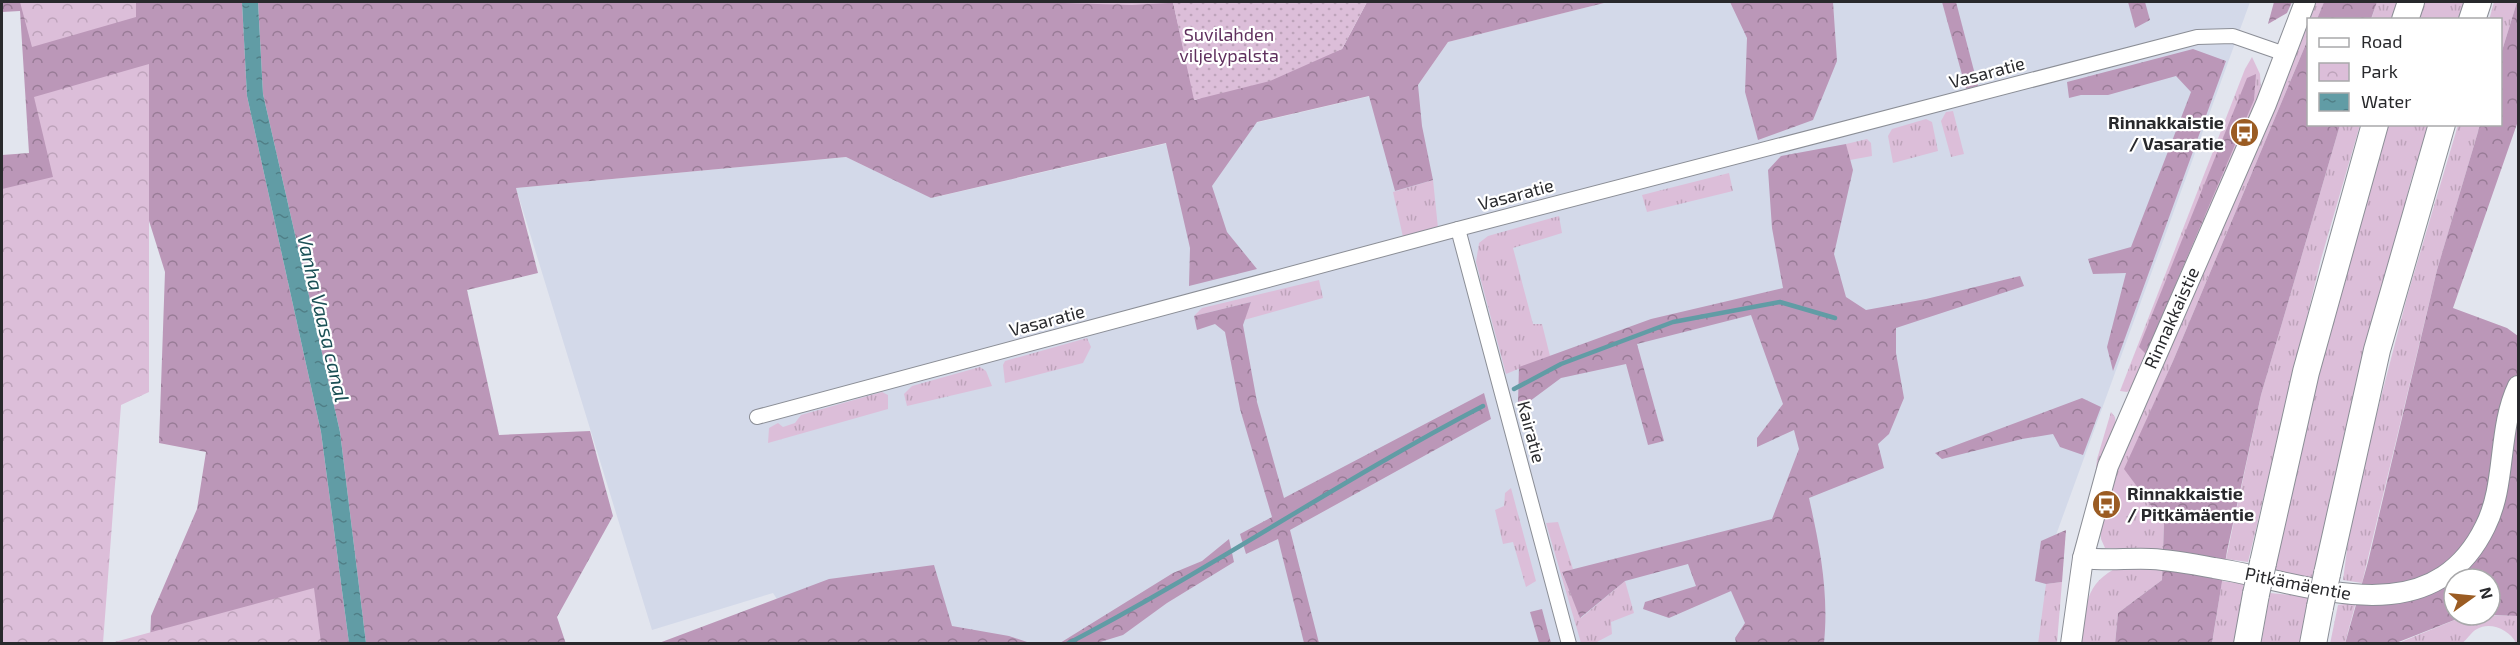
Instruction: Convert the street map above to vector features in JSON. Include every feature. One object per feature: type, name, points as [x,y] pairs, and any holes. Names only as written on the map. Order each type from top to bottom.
[{"type":"highway","points":[[2406,18],[2411,2]]},
{"type":"highway","points":[[2473,18],[2478,2]]},
{"type":"highway","points":[[2247,644],[2256,594],[2306,372],[2375,126]]},
{"type":"highway","points":[[2313,644],[2377,350],[2441,126]]},
{"type":"street","name":"Rinnakkaistie","points":[[2071,644],[2083,558],[2108,465],[2285,54],[2305,2]]},
{"type":"street","name":"Vasaratie","points":[[758,417],[1458,229],[2197,37],[2233,36],[2285,54]]},
{"type":"street","name":"Kairatie","points":[[1458,229],[1569,644]]},
{"type":"street","name":"Pitkämäentie","points":[[2083,558],[2153,559],[2217,568],[2348,595],[2385,596],[2427,585],[2453,569],[2473,548],[2486,526],[2500,479],[2505,434],[2518,386]]},
{"type":"shaded area","points":[[1608,2],[2250,2],[2052,546],[2043,643],[806,644],[773,593],[652,630],[516,188],[846,157],[932,198],[1418,85],[1448,42]]},
{"type":"green space","points":[[2,2],[242,2],[247,96],[321,432],[349,643],[150,643],[151,616],[197,509],[206,452],[159,443],[165,272],[145,208],[2,251],[2,155],[29,153],[20,11],[2,12]]},
{"type":"green space","points":[[20,2],[136,2],[136,17],[32,47]]},
{"type":"green space","points":[[258,2],[1173,2],[1195,100],[1342,49],[1367,2],[1608,2],[1448,42],[1418,85],[1422,126],[1433,180],[1395,191],[1369,96],[1257,122],[1212,186],[1227,232],[1257,269],[1189,286],[1190,248],[1166,143],[931,198],[846,157],[516,188],[538,273],[467,290],[499,435],[590,431],[613,516],[557,617],[566,644],[366,643],[340,432],[263,94]]},
{"type":"green space","points":[[1029,2],[1167,2],[1168,3],[1132,5]]},
{"type":"green space","name":"Suvilahden viljelypalsta","points":[[1173,2],[1367,2],[1342,49],[1270,81],[1194,100]]},
{"type":"green space","points":[[1730,2],[1833,2],[1837,61],[1813,120],[1758,140],[1745,92],[1747,38]]},
{"type":"green space","points":[[1942,2],[1956,2],[1978,86],[1966,89]]},
{"type":"green space","points":[[2128,2],[2145,2],[2150,20],[2135,28]]},
{"type":"green space","points":[[2274,2],[2292,2],[2287,13],[2268,24]]},
{"type":"green space","points":[[2315,2],[2324,2],[2317,18],[2309,18]]},
{"type":"green space","points":[[2324,2],[2377,2],[2371,18],[2317,18]]},
{"type":"green space","points":[[2377,2],[2398,2],[2392,18],[2372,18]]},
{"type":"green space","points":[[2424,2],[2466,2],[2461,18],[2420,18]]},
{"type":"green space","points":[[2494,2],[2517,2],[2502,51],[2502,18],[2490,18]]},
{"type":"green space","points":[[2517,2],[2518,121],[2453,308],[2507,328],[2518,336],[2518,616],[2502,615],[2502,567],[2442,567],[2442,625],[2396,643],[2345,644],[2368,562],[2437,270],[2480,126],[2502,126],[2502,51]]},
{"type":"green space","points":[[2307,22],[2307,41],[2173,361],[2125,469],[2164,523],[2163,551],[2105,548],[2100,528],[2120,455],[2269,118]]},
{"type":"green space","points":[[2307,41],[2307,126],[2340,126],[2261,395],[2227,551],[2212,643],[2115,644],[2118,613],[2162,580],[2164,523],[2124,469],[2173,361]]},
{"type":"green space","points":[[2193,49],[2226,61],[2113,371],[2107,347],[2126,273],[2093,274],[2088,259],[2131,247],[2191,92],[2176,76],[2108,95],[2081,95],[2069,98],[2067,82]]},
{"type":"green space","points":[[2252,57],[2260,74],[2261,91],[2134,387],[2127,392],[2120,391],[2245,69]]},
{"type":"green space","points":[[149,64],[149,392],[121,405],[103,643],[2,643],[2,189],[53,177],[34,97]]},
{"type":"green space","points":[[2256,74],[2254,100],[2146,354],[2139,347],[2247,78]]},
{"type":"green space","points":[[1953,111],[1964,154],[1951,157],[1941,121],[1946,112]]},
{"type":"green space","points":[[1926,119],[1932,122],[1938,151],[1893,163],[1888,136],[1892,129]]},
{"type":"green space","points":[[2340,126],[2360,126],[2321,259],[2248,562],[2226,559],[2261,395]]},
{"type":"green space","points":[[2387,126],[2429,126],[2411,180],[2312,578],[2274,571],[2319,374]]},
{"type":"green space","points":[[2458,126],[2480,126],[2437,270],[2362,583],[2343,580],[2353,505],[2407,297]]},
{"type":"green space","points":[[1867,139],[1871,143],[1872,156],[1850,160],[1846,144]]},
{"type":"green space","points":[[1846,144],[1853,170],[1834,254],[1846,297],[1866,310],[1926,299],[2020,276],[2024,286],[1896,328],[1896,353],[1904,398],[1889,434],[1878,444],[1884,468],[1809,498],[1822,570],[1825,606],[1824,643],[1736,643],[1735,638],[1745,623],[1731,591],[1669,618],[1643,609],[1645,602],[1696,586],[1688,564],[1625,581],[1580,618],[1562,572],[1772,519],[1799,449],[1794,430],[1757,447],[1757,438],[1783,404],[1751,315],[1637,344],[1664,441],[1648,445],[1626,364],[1561,378],[1530,401],[1518,402],[1519,367],[1651,319],[1783,288],[1772,228],[1768,170],[1781,156]]},
{"type":"green space","points":[[1729,173],[1733,191],[1647,212],[1642,195]]},
{"type":"green space","points":[[1433,180],[1438,228],[1403,237],[1393,192]]},
{"type":"green space","points":[[1559,216],[1562,233],[1513,248],[1533,324],[1542,324],[1550,356],[1506,374],[1476,262],[1479,243],[1488,236]]},
{"type":"green space","points":[[1319,280],[1323,298],[1244,320],[1251,302],[1194,316],[1202,308]]},
{"type":"green space","points":[[1251,302],[1243,325],[1257,402],[1284,498],[1484,393],[1491,419],[1290,530],[1319,643],[1304,643],[1278,539],[1246,554],[1240,534],[1272,517],[1240,409],[1225,332],[1215,324],[1197,330],[1194,316]]},
{"type":"green space","points":[[1087,338],[1091,347],[1083,363],[1005,383],[1003,365],[1005,361]]},
{"type":"green space","points":[[980,367],[986,371],[992,386],[907,406],[904,394],[912,386]]},
{"type":"green space","points":[[882,392],[888,395],[888,409],[768,443],[769,428],[778,423],[783,427],[795,423],[801,415]]},
{"type":"green space","points":[[2082,398],[2101,407],[2083,455],[2060,447],[2053,434],[2022,439],[1942,459],[1935,453]]},
{"type":"green space","points":[[2111,412],[2115,417],[2116,425],[2095,478],[2097,459]]},
{"type":"green space","points":[[1511,488],[1536,581],[1526,587],[1513,542],[1503,544],[1495,510],[1504,506],[1505,493]]},
{"type":"green space","points":[[1558,522],[1573,569],[1562,573],[1581,618],[1625,581],[1634,613],[1611,622],[1612,634],[1595,643],[1581,643],[1546,523]]},
{"type":"green space","points":[[2066,530],[2062,582],[2046,584],[2035,581],[2041,541]]},
{"type":"green space","points":[[1229,539],[1234,562],[1167,603],[1123,635],[1097,643],[1060,643],[1173,573],[1202,561]]},
{"type":"green space","points":[[934,565],[952,626],[1009,636],[1030,643],[659,643],[829,579]]},
{"type":"green space","points":[[2120,566],[2162,568],[2162,580],[2118,613],[2115,643],[2081,644],[2088,598],[2099,581]]},
{"type":"green space","points":[[2222,581],[2244,584],[2234,643],[2212,644]]},
{"type":"green space","points":[[2062,582],[2057,643],[2038,644],[2046,584]]},
{"type":"green space","points":[[314,588],[321,643],[111,643]]},
{"type":"green space","points":[[2270,593],[2311,597],[2302,643],[2261,644]]},
{"type":"green space","points":[[2356,602],[2345,643],[2330,644],[2338,605]]},
{"type":"green space","points":[[1542,609],[1551,643],[1539,643],[1530,612]]},
{"type":"green space","points":[[2502,616],[2518,616],[2518,643],[2509,634],[2496,627],[2502,627]]},
{"type":"green space","points":[[2442,625],[2482,627],[2475,630],[2462,643],[2396,644]]},
{"type":"water","points":[[242,2],[258,2],[263,94],[340,432],[366,643],[349,643],[321,432],[247,96]]},
{"type":"waterway","points":[[1514,389],[1561,364],[1673,322],[1780,302],[1835,318]]},
{"type":"waterway","points":[[1067,644],[1120,616],[1378,464],[1483,406]]},
{"type":"place","name":"Rinnakkaistie / Vasaratie","points":[[2245,133]]},
{"type":"place","name":"Rinnakkaistie / Pitkämäentie","points":[[2106,504]]},
{"type":"water label","name":"Vanha Vaasa canal","points":[[323,318]]}]
